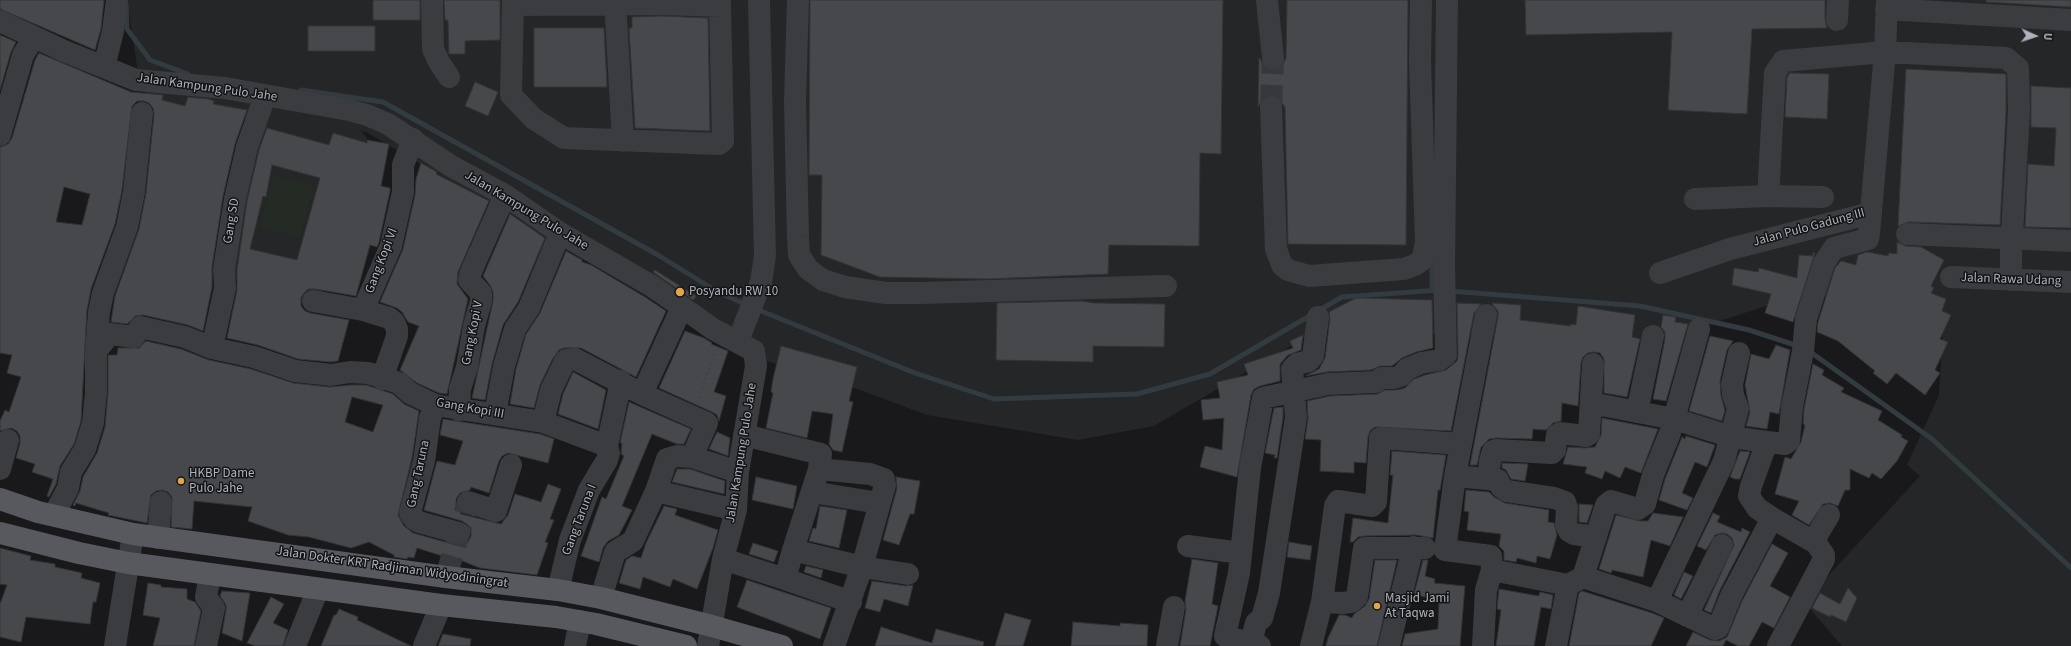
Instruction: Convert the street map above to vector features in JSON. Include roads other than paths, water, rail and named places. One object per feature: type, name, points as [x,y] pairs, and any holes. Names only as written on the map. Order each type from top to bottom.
[{"type":"main road","name":"Jalan Dokter KRT Radjiman Widyodiningrat","points":[[0,499],[54,515],[132,534],[446,577],[558,590],[601,598],[710,636],[782,646]]},
{"type":"main road","points":[[0,533],[79,553],[128,563],[442,605],[580,621],[659,643],[686,646]]},
{"type":"street","points":[[104,67],[113,31],[117,0]]},
{"type":"street","points":[[432,0],[433,49],[439,62],[449,77]]},
{"type":"street","points":[[741,335],[761,282],[765,256],[759,0]]},
{"type":"street","points":[[798,0],[795,102],[798,237],[799,255],[808,269],[823,280],[845,287],[886,293],[1166,286]]},
{"type":"street","points":[[1267,0],[1273,58]]},
{"type":"street","points":[[1271,107],[1276,249],[1282,265],[1288,270],[1309,276],[1404,269],[1415,265],[1422,260],[1426,243],[1420,62],[1421,0]]},
{"type":"street","points":[[1318,317],[1313,356],[1309,361],[1297,364],[1292,369],[1293,390],[1296,417],[1269,592],[1262,618],[1256,623],[1249,644],[1225,636],[1238,573],[1250,468],[1262,398],[1293,390],[1328,384],[1376,382],[1381,378],[1394,378],[1401,376],[1407,369],[1421,363],[1439,360],[1446,355],[1448,348],[1444,267],[1447,0]]},
{"type":"street","points":[[663,2],[720,3],[721,143],[564,138],[534,118],[511,95],[513,3],[663,2]]},
{"type":"street","points":[[616,3],[623,140]]},
{"type":"street","points":[[1886,5],[1910,5],[2071,20]]},
{"type":"street","name":"Jalan Pulo Gadung III","points":[[1660,273],[1730,250],[1871,213],[1885,52],[1886,5]]},
{"type":"street","name":"Jalan Kampung Pulo Jahe","points":[[0,21],[136,80],[225,88],[367,115],[388,124],[413,139],[450,166],[505,195],[560,233],[634,275],[713,328],[741,335],[754,351],[756,358],[738,472],[736,510],[723,559],[710,636]]},
{"type":"street","points":[[0,135],[23,55],[34,37]]},
{"type":"street","points":[[1768,196],[1775,73],[1783,61],[1885,52],[2006,58],[2018,68],[2020,111],[2011,239],[2011,280]]},
{"type":"street","name":"Gang SD","points":[[212,348],[225,288],[224,269],[235,199],[247,147],[265,96]]},
{"type":"street","points":[[54,515],[68,488],[71,472],[85,449],[92,422],[96,393],[96,350],[99,312],[103,293],[127,227],[134,192],[142,113]]},
{"type":"street","name":"Gang Kopi VI","points":[[313,301],[363,310],[391,246],[403,192],[403,165],[413,139]]},
{"type":"street","name":"Gang Kopi V","points":[[459,410],[460,389],[467,367],[474,326],[482,301],[480,293],[469,280],[470,274],[505,195]]},
{"type":"street","points":[[1695,200],[1768,196],[1823,197]]},
{"type":"street","points":[[1591,402],[1637,412],[1672,426],[1732,437],[1785,444],[1788,441],[1792,408],[1803,351],[1806,319],[1824,263],[1834,248],[1868,238],[1871,213]]},
{"type":"street","points":[[495,414],[504,366],[515,329],[529,308],[560,233]]},
{"type":"street","points":[[1907,234],[2071,241]]},
{"type":"street","name":"Jalan Rawa Udang","points":[[1951,277],[2071,282]]},
{"type":"street","points":[[642,394],[682,307]]},
{"type":"street","points":[[363,310],[389,318],[394,322],[397,329],[397,336],[382,379]]},
{"type":"street","points":[[1483,646],[1486,590],[1492,570],[1491,556],[1445,550],[1455,476],[1486,315]]},
{"type":"street","name":"Gang Kopi III","points":[[96,350],[110,334],[134,337],[140,327],[185,337],[212,348],[254,357],[302,372],[331,375],[350,372],[368,373],[382,379],[399,383],[410,393],[435,405],[459,410],[543,422],[608,449]]},
{"type":"street","points":[[1556,646],[1575,581],[1596,537],[1606,505],[1611,501],[1638,509],[1645,504],[1652,475],[1672,426],[1699,329]]},
{"type":"street","points":[[1637,412],[1653,336]]},
{"type":"street","points":[[1657,601],[1716,480],[1732,437],[1738,409],[1732,384],[1739,353]]},
{"type":"street","points":[[543,422],[552,390],[566,360],[575,359],[621,381],[642,394],[707,423],[692,457]]},
{"type":"street","points":[[1488,478],[1493,451],[1552,453],[1555,450],[1557,436],[1560,433],[1586,436],[1590,430],[1593,364]]},
{"type":"street","name":"Gang Taruna I","points":[[558,590],[570,540],[589,490],[607,460],[621,381]]},
{"type":"street","name":"Gang Taruna","points":[[435,405],[430,418],[424,462],[410,513],[414,519],[419,522],[459,533]]},
{"type":"street","points":[[744,434],[821,454],[819,469],[785,579]]},
{"type":"street","points":[[1311,646],[1322,602],[1335,506],[1338,501],[1372,506],[1376,502],[1380,438],[1461,444]]},
{"type":"street","points":[[0,469],[8,440]]},
{"type":"street","points":[[1767,442],[1751,486],[1749,496],[1757,508],[1814,542],[1824,555],[1824,559],[1778,646]]},
{"type":"street","points":[[601,598],[615,552],[633,541],[656,491],[667,459],[677,456],[692,457],[738,472]]},
{"type":"street","points":[[468,502],[496,511],[511,465]]},
{"type":"street","points":[[819,469],[870,474],[884,479],[862,567],[851,602],[834,646]]},
{"type":"street","points":[[1455,476],[1498,480],[1501,487],[1507,491],[1554,498],[1565,502],[1567,508],[1566,525],[1569,531],[1574,534],[1596,537]]},
{"type":"street","points":[[656,491],[736,510]]},
{"type":"street","points":[[812,492],[879,503]]},
{"type":"street","points":[[158,538],[161,502]]},
{"type":"street","points":[[1814,542],[1815,537],[1829,515]]},
{"type":"street","points":[[1492,570],[1575,581],[1657,601],[1715,629],[1718,628],[1731,596],[1772,518]]},
{"type":"street","points":[[115,646],[132,534]]},
{"type":"street","points":[[1686,616],[1722,545]]},
{"type":"street","points":[[1188,546],[1241,553]]},
{"type":"street","points":[[1322,602],[1351,602],[1357,597],[1364,548],[1419,548],[1388,646]]},
{"type":"street","points":[[793,550],[862,567],[908,574]]},
{"type":"street","points":[[723,559],[851,602]]},
{"type":"street","points":[[206,646],[214,608],[206,597],[210,575]]},
{"type":"street","points":[[295,646],[318,589]]},
{"type":"street","points":[[424,646],[442,605]]},
{"type":"street","points":[[1167,646],[1174,607]]},
{"type":"street","points":[[575,646],[580,621]]},
{"type":"waterway","points":[[126,4],[127,29],[150,60],[188,74]]},
{"type":"waterway","points":[[301,90],[383,102],[658,255],[716,291],[747,305]]},
{"type":"waterway","points":[[1432,258],[1432,289]]},
{"type":"waterway","points":[[756,309],[915,373],[994,399],[1137,394],[1210,374],[1342,297],[1440,290]]},
{"type":"waterway","points":[[1450,291],[1640,306],[1749,330],[1798,346]]},
{"type":"waterway","points":[[1809,351],[1932,439],[2071,568]]},
{"type":"tunnel","points":[[1271,107],[1273,58]]},
{"type":"tunnel","points":[[446,577],[468,502]]},
{"type":"place","name":"Posyandu RW 10","points":[[680,292]]},
{"type":"place","name":"HKBP Dame Pulo Jahe","points":[[181,481]]},
{"type":"place","name":"Masjid Jami At Taqwa","points":[[1377,606]]}]
